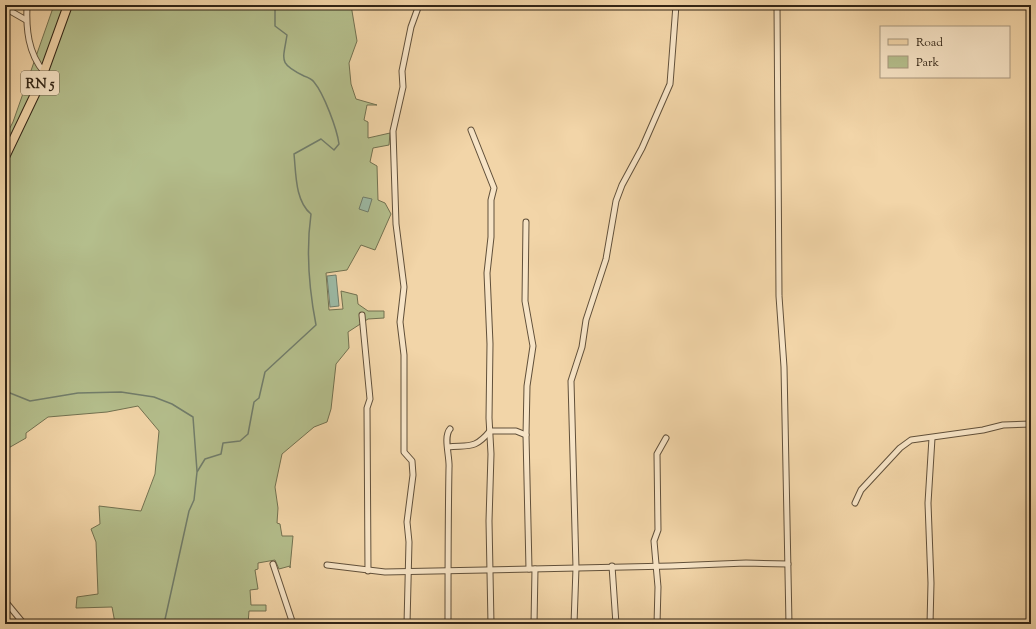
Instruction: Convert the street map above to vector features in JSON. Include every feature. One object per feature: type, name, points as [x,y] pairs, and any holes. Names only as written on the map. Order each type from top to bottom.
[{"type":"main road","name":"RN 5","points":[[5,157],[44,72],[68,5]]},
{"type":"street","points":[[27,5],[26,20],[32,52],[35,60],[44,72]]},
{"type":"street","points":[[407,624],[409,542],[407,520],[413,475],[412,461],[404,452],[404,355],[400,320],[404,287],[396,224],[393,131],[403,90],[402,71],[411,27],[416,9],[420,5]]},
{"type":"street","points":[[574,624],[576,568],[571,381],[582,347],[586,320],[606,259],[620,190],[642,148],[670,84],[676,5]]},
{"type":"street","points":[[777,5],[779,296],[784,367],[789,624]]},
{"type":"street","points":[[5,8],[26,20]]},
{"type":"street","points":[[470,130],[494,188],[491,200],[491,237],[487,273],[490,344],[489,418],[491,624]]},
{"type":"street","points":[[526,222],[525,301],[532,346],[527,386],[526,435],[534,624]]},
{"type":"street","points":[[362,315],[370,399],[368,408],[368,571]]},
{"type":"street","points":[[855,503],[861,490],[900,448],[911,440],[983,430],[1003,425],[1031,424]]},
{"type":"street","points":[[448,624],[447,570],[450,466],[447,433],[450,429]]},
{"type":"street","points":[[490,431],[516,431],[526,435]]},
{"type":"street","points":[[448,447],[481,442],[490,431]]},
{"type":"street","points":[[657,624],[658,587],[655,567],[654,541],[658,530],[657,454],[666,438]]},
{"type":"street","points":[[930,624],[931,584],[928,503],[932,438]]},
{"type":"street","points":[[327,565],[368,571],[490,568],[532,569],[612,566],[655,567],[746,563],[788,564]]},
{"type":"street","points":[[273,564],[293,624]]},
{"type":"street","points":[[612,566],[616,624]]},
{"type":"street","points":[[5,601],[24,624]]},
{"type":"green space","points":[[54,5],[351,5],[357,41],[349,63],[351,84],[356,99],[377,105],[367,105],[364,120],[368,122],[368,138],[390,133],[389,145],[373,148],[370,162],[377,166],[378,200],[385,203],[391,214],[375,250],[361,245],[347,270],[326,273],[329,310],[343,309],[341,291],[357,295],[358,304],[368,311],[384,311],[384,318],[368,319],[348,332],[349,348],[336,364],[331,409],[327,422],[314,427],[282,454],[275,487],[278,508],[277,523],[280,524],[282,536],[293,536],[290,568],[290,566],[279,569],[275,560],[258,563],[258,569],[255,570],[258,589],[250,590],[251,605],[266,605],[266,611],[249,611],[248,624],[117,624],[115,623],[112,607],[76,608],[77,597],[98,594],[96,542],[91,529],[100,524],[99,506],[141,511],[155,474],[159,431],[138,406],[107,412],[48,417],[26,433],[26,438],[5,450],[5,137],[13,122]]},
{"type":"shaded area","points":[[363,197],[372,199],[368,212],[359,209]]},
{"type":"shaded area","points":[[336,275],[339,306],[330,307],[327,276]]},
{"type":"waterway","points":[[164,624],[189,511],[194,500],[197,472],[205,459],[221,454],[223,443],[240,441],[248,434],[254,402],[259,398],[265,372],[316,325],[309,270],[309,228],[311,214],[302,202],[299,194],[294,154],[321,139],[334,150],[339,144],[330,112],[318,87],[312,80],[290,68],[284,60],[287,35],[275,26],[275,5]]},
{"type":"waterway","points":[[5,391],[30,401],[78,393],[121,392],[154,397],[172,404],[193,417],[197,471]]}]
